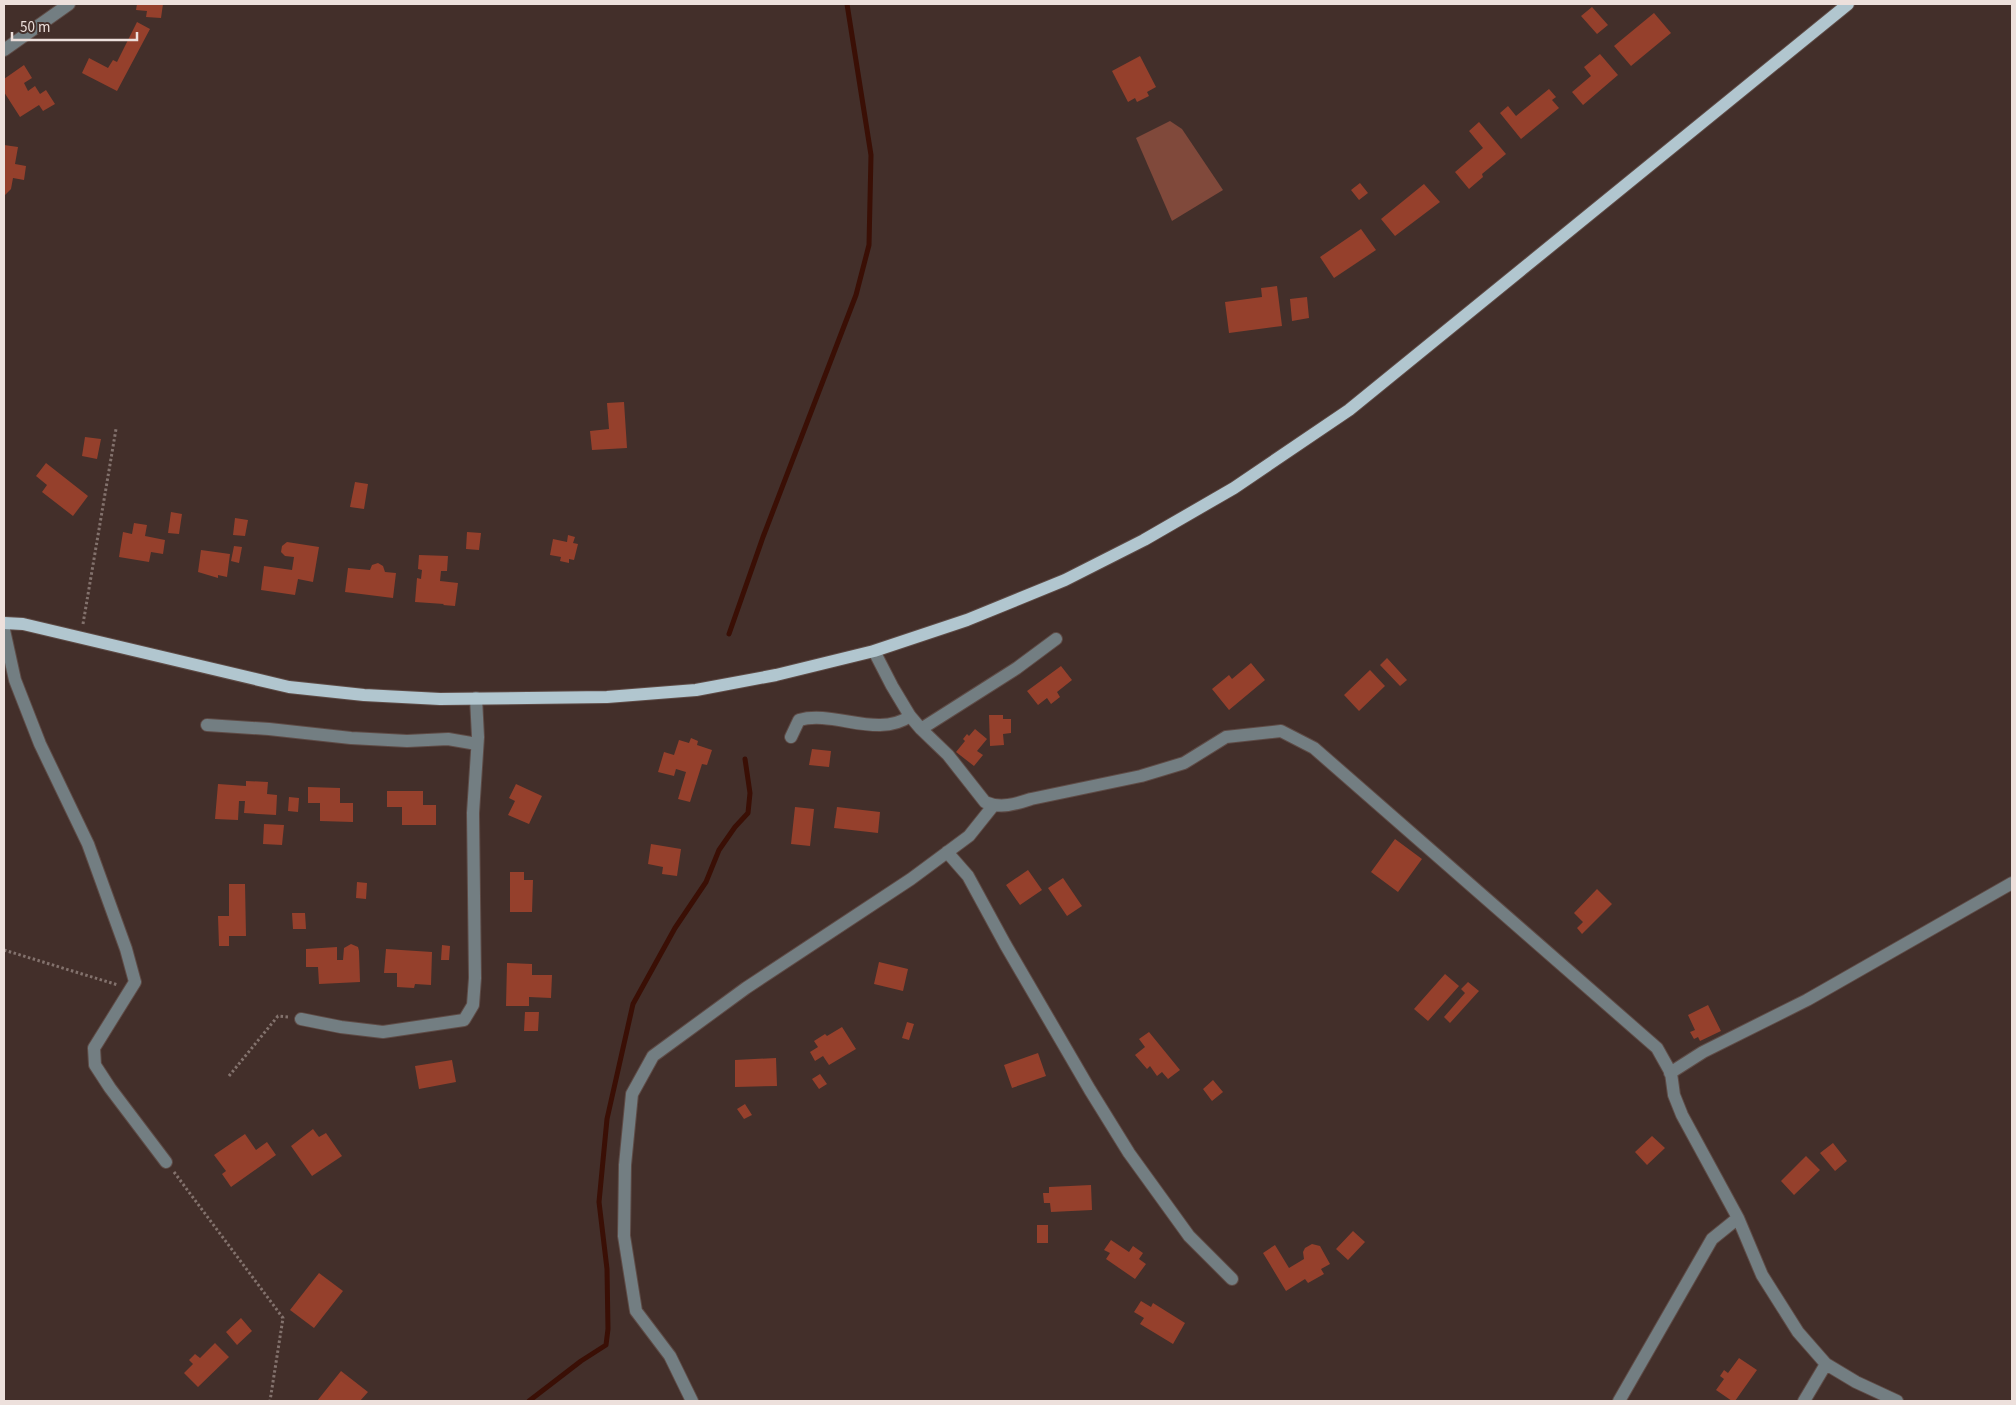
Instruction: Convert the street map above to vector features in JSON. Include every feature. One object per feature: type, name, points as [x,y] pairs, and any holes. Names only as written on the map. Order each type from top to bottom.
[{"type":"main road","points":[[4,622],[23,624],[290,687],[364,695],[476,698],[608,698],[696,690],[776,675],[874,651],[967,620],[1065,580],[1144,540],[1234,488],[1349,410],[1848,4]]},
{"type":"street","points":[[4,50],[69,4]]},
{"type":"street","points":[[4,630],[19,689],[40,744],[88,844],[120,932],[135,982],[94,1048],[95,1065],[166,1162]]},
{"type":"street","points":[[921,729],[1017,668],[1056,640]]},
{"type":"street","points":[[874,651],[910,716],[948,755],[985,802],[993,806],[1015,804],[1141,776],[1184,763],[1226,737],[1281,731],[1314,748],[1656,1048],[1670,1073],[1674,1095],[1682,1115],[1738,1218],[1762,1275],[1798,1332],[1826,1364],[1856,1382],[1897,1401]]},
{"type":"street","points":[[301,1019],[341,1027],[383,1032],[464,1020],[473,1005],[475,978],[473,822],[477,744],[476,698]]},
{"type":"street","points":[[790,737],[799,720],[810,717],[879,725],[903,721],[910,716]]},
{"type":"street","points":[[207,725],[269,728],[351,738],[407,741],[448,739],[477,744]]},
{"type":"street","points":[[692,1401],[670,1356],[636,1311],[624,1236],[625,1165],[632,1094],[653,1056],[746,988],[911,879],[969,836],[993,806]]},
{"type":"street","points":[[946,852],[968,876],[1085,1082],[1130,1153],[1189,1236],[1232,1279]]},
{"type":"street","points":[[1670,1073],[1703,1052],[1807,1000],[2012,883]]},
{"type":"street","points":[[1619,1401],[1712,1238],[1738,1218]]},
{"type":"street","points":[[1804,1401],[1826,1364]]},
{"type":"path","points":[[81,638],[116,429]]},
{"type":"path","points":[[4,950],[130,989]]},
{"type":"path","points":[[229,1076],[278,1016],[301,1019]]},
{"type":"path","points":[[166,1162],[283,1318],[270,1401]]},
{"type":"shaded area","points":[[1170,121],[1182,129],[1223,190],[1172,221],[1136,138]]},
{"type":"building","points":[[137,4],[163,4],[161,18],[146,17],[147,11],[136,10]]},
{"type":"building","points":[[1592,7],[1608,25],[1597,34],[1581,16]]},
{"type":"building","points":[[1654,13],[1671,33],[1631,66],[1614,46]]},
{"type":"building","points":[[137,22],[150,29],[117,91],[82,73],[89,58],[108,68],[113,60],[117,62]]},
{"type":"building","points":[[1600,54],[1618,75],[1583,105],[1572,92],[1591,76],[1584,67]]},
{"type":"building","points":[[1140,56],[1156,87],[1147,92],[1149,96],[1137,102],[1135,98],[1128,102],[1112,71]]},
{"type":"building","points":[[24,65],[32,78],[24,83],[28,91],[35,86],[40,94],[46,90],[55,104],[43,111],[39,105],[20,117],[4,92],[4,79]]},
{"type":"building","points":[[1549,89],[1556,97],[1552,100],[1559,108],[1521,139],[1500,113],[1508,106],[1516,116]]},
{"type":"building","points":[[1479,122],[1506,154],[1482,174],[1483,177],[1469,189],[1455,172],[1483,148],[1469,131]]},
{"type":"building","points":[[4,145],[18,147],[15,164],[26,166],[24,180],[13,178],[11,189],[4,196]]},
{"type":"building","points":[[1360,183],[1368,193],[1359,200],[1351,190]]},
{"type":"building","points":[[1424,184],[1440,202],[1395,236],[1381,219]]},
{"type":"building","points":[[1361,229],[1376,250],[1334,278],[1320,257]]},
{"type":"building","points":[[1277,286],[1282,326],[1229,333],[1225,302],[1262,297],[1261,288]]},
{"type":"building","points":[[1307,297],[1309,318],[1292,321],[1290,299]]},
{"type":"building","points":[[624,402],[627,448],[592,450],[590,431],[609,429],[607,403]]},
{"type":"building","points":[[85,437],[101,439],[97,459],[82,456]]},
{"type":"building","points":[[46,463],[88,496],[73,516],[42,492],[47,485],[36,476]]},
{"type":"building","points":[[355,482],[368,484],[364,509],[350,507]]},
{"type":"building","points":[[171,512],[182,514],[179,534],[168,533]]},
{"type":"building","points":[[235,518],[248,520],[245,536],[233,535]]},
{"type":"building","points":[[134,523],[147,525],[145,536],[165,540],[163,554],[151,552],[149,562],[119,557],[123,532],[132,534]]},
{"type":"building","points":[[467,532],[481,533],[479,550],[466,549]]},
{"type":"building","points":[[568,535],[575,537],[573,543],[578,544],[574,560],[569,559],[569,563],[560,561],[561,557],[550,555],[553,539],[567,542]]},
{"type":"building","points":[[287,542],[319,547],[313,582],[298,579],[295,595],[261,590],[264,566],[292,570],[294,557],[285,556],[281,552],[282,546]]},
{"type":"building","points":[[234,546],[242,547],[239,563],[231,561]]},
{"type":"building","points":[[201,550],[230,554],[227,577],[218,575],[218,578],[198,572]]},
{"type":"building","points":[[419,555],[448,556],[447,571],[441,571],[440,581],[458,583],[455,606],[415,602],[417,578],[421,579],[422,570],[418,569]]},
{"type":"building","points":[[378,563],[383,566],[385,572],[396,573],[393,598],[345,592],[348,568],[370,570],[372,565]]},
{"type":"building","points":[[1387,658],[1407,680],[1400,686],[1380,665]]},
{"type":"building","points":[[1251,663],[1265,680],[1229,710],[1212,689],[1229,675],[1232,679]]},
{"type":"building","points":[[1061,666],[1072,680],[1057,692],[1060,697],[1051,704],[1047,698],[1038,705],[1027,691]]},
{"type":"building","points":[[1370,670],[1385,686],[1359,711],[1344,695]]},
{"type":"building","points":[[989,715],[1003,715],[1003,719],[1011,719],[1011,733],[1003,734],[1004,745],[990,746]]},
{"type":"building","points":[[975,729],[987,739],[977,751],[983,755],[974,766],[956,752],[965,741],[963,739],[967,734],[969,736]]},
{"type":"building","points":[[691,738],[698,741],[697,745],[712,750],[707,765],[702,764],[690,802],[678,799],[686,772],[676,769],[674,776],[658,772],[664,752],[674,755],[679,740],[689,743]]},
{"type":"building","points":[[812,749],[831,751],[829,767],[809,765]]},
{"type":"building","points":[[246,781],[268,782],[267,794],[277,795],[276,815],[244,813],[245,801],[239,801],[238,820],[215,819],[218,784],[246,786]]},
{"type":"building","points":[[516,784],[542,796],[529,824],[508,815],[515,801],[509,798]]},
{"type":"building","points":[[308,787],[340,788],[340,803],[353,803],[353,822],[320,821],[320,803],[308,803]]},
{"type":"building","points":[[387,791],[423,791],[423,805],[436,805],[436,825],[402,825],[402,807],[387,807]]},
{"type":"building","points":[[289,797],[299,798],[298,812],[288,811]]},
{"type":"building","points":[[795,807],[814,809],[810,846],[791,844]]},
{"type":"building","points":[[837,807],[880,812],[878,833],[834,828]]},
{"type":"building","points":[[264,824],[284,825],[282,845],[263,844]]},
{"type":"building","points":[[1395,839],[1422,859],[1398,892],[1371,872]]},
{"type":"building","points":[[651,844],[681,849],[677,876],[662,874],[663,867],[648,864]]},
{"type":"building","points":[[1028,870],[1042,890],[1020,905],[1006,885]]},
{"type":"building","points":[[510,872],[524,872],[524,880],[533,880],[532,912],[510,912]]},
{"type":"building","points":[[1063,878],[1082,906],[1067,916],[1048,888]]},
{"type":"building","points":[[357,882],[367,883],[366,899],[356,898]]},
{"type":"building","points":[[229,884],[245,884],[246,936],[229,936],[229,946],[219,946],[218,916],[229,916]]},
{"type":"building","points":[[1597,889],[1612,904],[1582,934],[1577,928],[1583,922],[1574,913]]},
{"type":"building","points":[[292,913],[305,913],[306,929],[293,929]]},
{"type":"building","points":[[351,944],[358,947],[359,951],[360,982],[319,984],[318,967],[306,967],[306,949],[337,947],[337,960],[343,960],[344,948]]},
{"type":"building","points":[[442,945],[450,946],[449,960],[441,960]]},
{"type":"building","points":[[386,949],[432,952],[431,985],[415,984],[414,988],[397,987],[397,973],[384,973]]},
{"type":"building","points":[[879,962],[908,969],[903,991],[874,984]]},
{"type":"building","points":[[507,963],[532,964],[532,975],[552,975],[551,998],[529,997],[529,1006],[506,1006]]},
{"type":"building","points":[[1445,974],[1459,986],[1428,1021],[1414,1009]]},
{"type":"building","points":[[1468,982],[1479,991],[1450,1023],[1444,1017],[1465,993],[1461,989]]},
{"type":"building","points":[[1708,1005],[1721,1031],[1700,1041],[1698,1037],[1694,1039],[1690,1032],[1695,1030],[1688,1015]]},
{"type":"building","points":[[525,1012],[539,1012],[538,1031],[524,1031]]},
{"type":"building","points":[[907,1022],[914,1024],[909,1040],[902,1038]]},
{"type":"building","points":[[842,1027],[856,1049],[829,1065],[823,1056],[815,1061],[810,1052],[818,1047],[814,1041]]},
{"type":"building","points":[[1149,1032],[1180,1070],[1168,1079],[1162,1072],[1157,1076],[1150,1066],[1147,1069],[1135,1055],[1145,1047],[1139,1039]]},
{"type":"building","points":[[1038,1053],[1046,1076],[1012,1088],[1004,1065]]},
{"type":"building","points":[[776,1058],[777,1086],[735,1087],[735,1060]]},
{"type":"building","points":[[452,1060],[456,1082],[419,1089],[415,1066]]},
{"type":"building","points":[[820,1074],[827,1084],[819,1089],[812,1079]]},
{"type":"building","points":[[1213,1080],[1223,1092],[1212,1101],[1203,1089]]},
{"type":"building","points":[[745,1104],[752,1115],[744,1119],[737,1109]]},
{"type":"building","points":[[313,1129],[319,1137],[326,1133],[342,1156],[312,1176],[291,1146]]},
{"type":"building","points":[[245,1134],[256,1150],[267,1142],[276,1155],[231,1187],[222,1174],[226,1171],[214,1155]]},
{"type":"building","points":[[1652,1136],[1665,1148],[1647,1165],[1635,1152]]},
{"type":"building","points":[[1833,1143],[1847,1161],[1835,1171],[1820,1153]]},
{"type":"building","points":[[1806,1156],[1820,1170],[1794,1195],[1781,1181]]},
{"type":"building","points":[[1091,1185],[1092,1210],[1051,1212],[1050,1203],[1044,1203],[1043,1193],[1049,1193],[1049,1187]]},
{"type":"building","points":[[1037,1225],[1048,1225],[1048,1243],[1037,1243]]},
{"type":"building","points":[[1353,1231],[1365,1242],[1348,1260],[1336,1249]]},
{"type":"building","points":[[1111,1240],[1129,1252],[1133,1246],[1143,1253],[1139,1259],[1146,1264],[1135,1279],[1106,1259],[1110,1253],[1104,1250]]},
{"type":"building","points":[[1312,1244],[1320,1246],[1330,1264],[1321,1269],[1324,1274],[1308,1283],[1305,1279],[1286,1291],[1263,1253],[1275,1245],[1289,1268],[1304,1259],[1303,1252],[1305,1248]]},
{"type":"building","points":[[319,1273],[343,1291],[314,1328],[290,1310]]},
{"type":"building","points":[[1141,1301],[1151,1307],[1153,1303],[1185,1323],[1173,1344],[1140,1324],[1144,1318],[1134,1312]]},
{"type":"building","points":[[241,1318],[252,1331],[237,1345],[226,1332]]},
{"type":"building","points":[[215,1343],[229,1357],[198,1387],[184,1373],[193,1364],[189,1360],[195,1354],[200,1358]]},
{"type":"building","points":[[1739,1358],[1757,1370],[1735,1401],[1732,1401],[1716,1390],[1724,1379],[1720,1376],[1724,1370],[1728,1373]]},
{"type":"building","points":[[341,1371],[368,1392],[360,1401],[317,1401]]},
{"type":"waterway","points":[[729,634],[763,537],[856,295],[869,245],[871,155],[847,4]]},
{"type":"waterway","points":[[529,1401],[581,1361],[606,1345],[608,1329],[607,1269],[599,1202],[607,1119],[633,1004],[675,928],[706,882],[719,850],[735,827],[748,813],[750,793],[745,759]]}]
